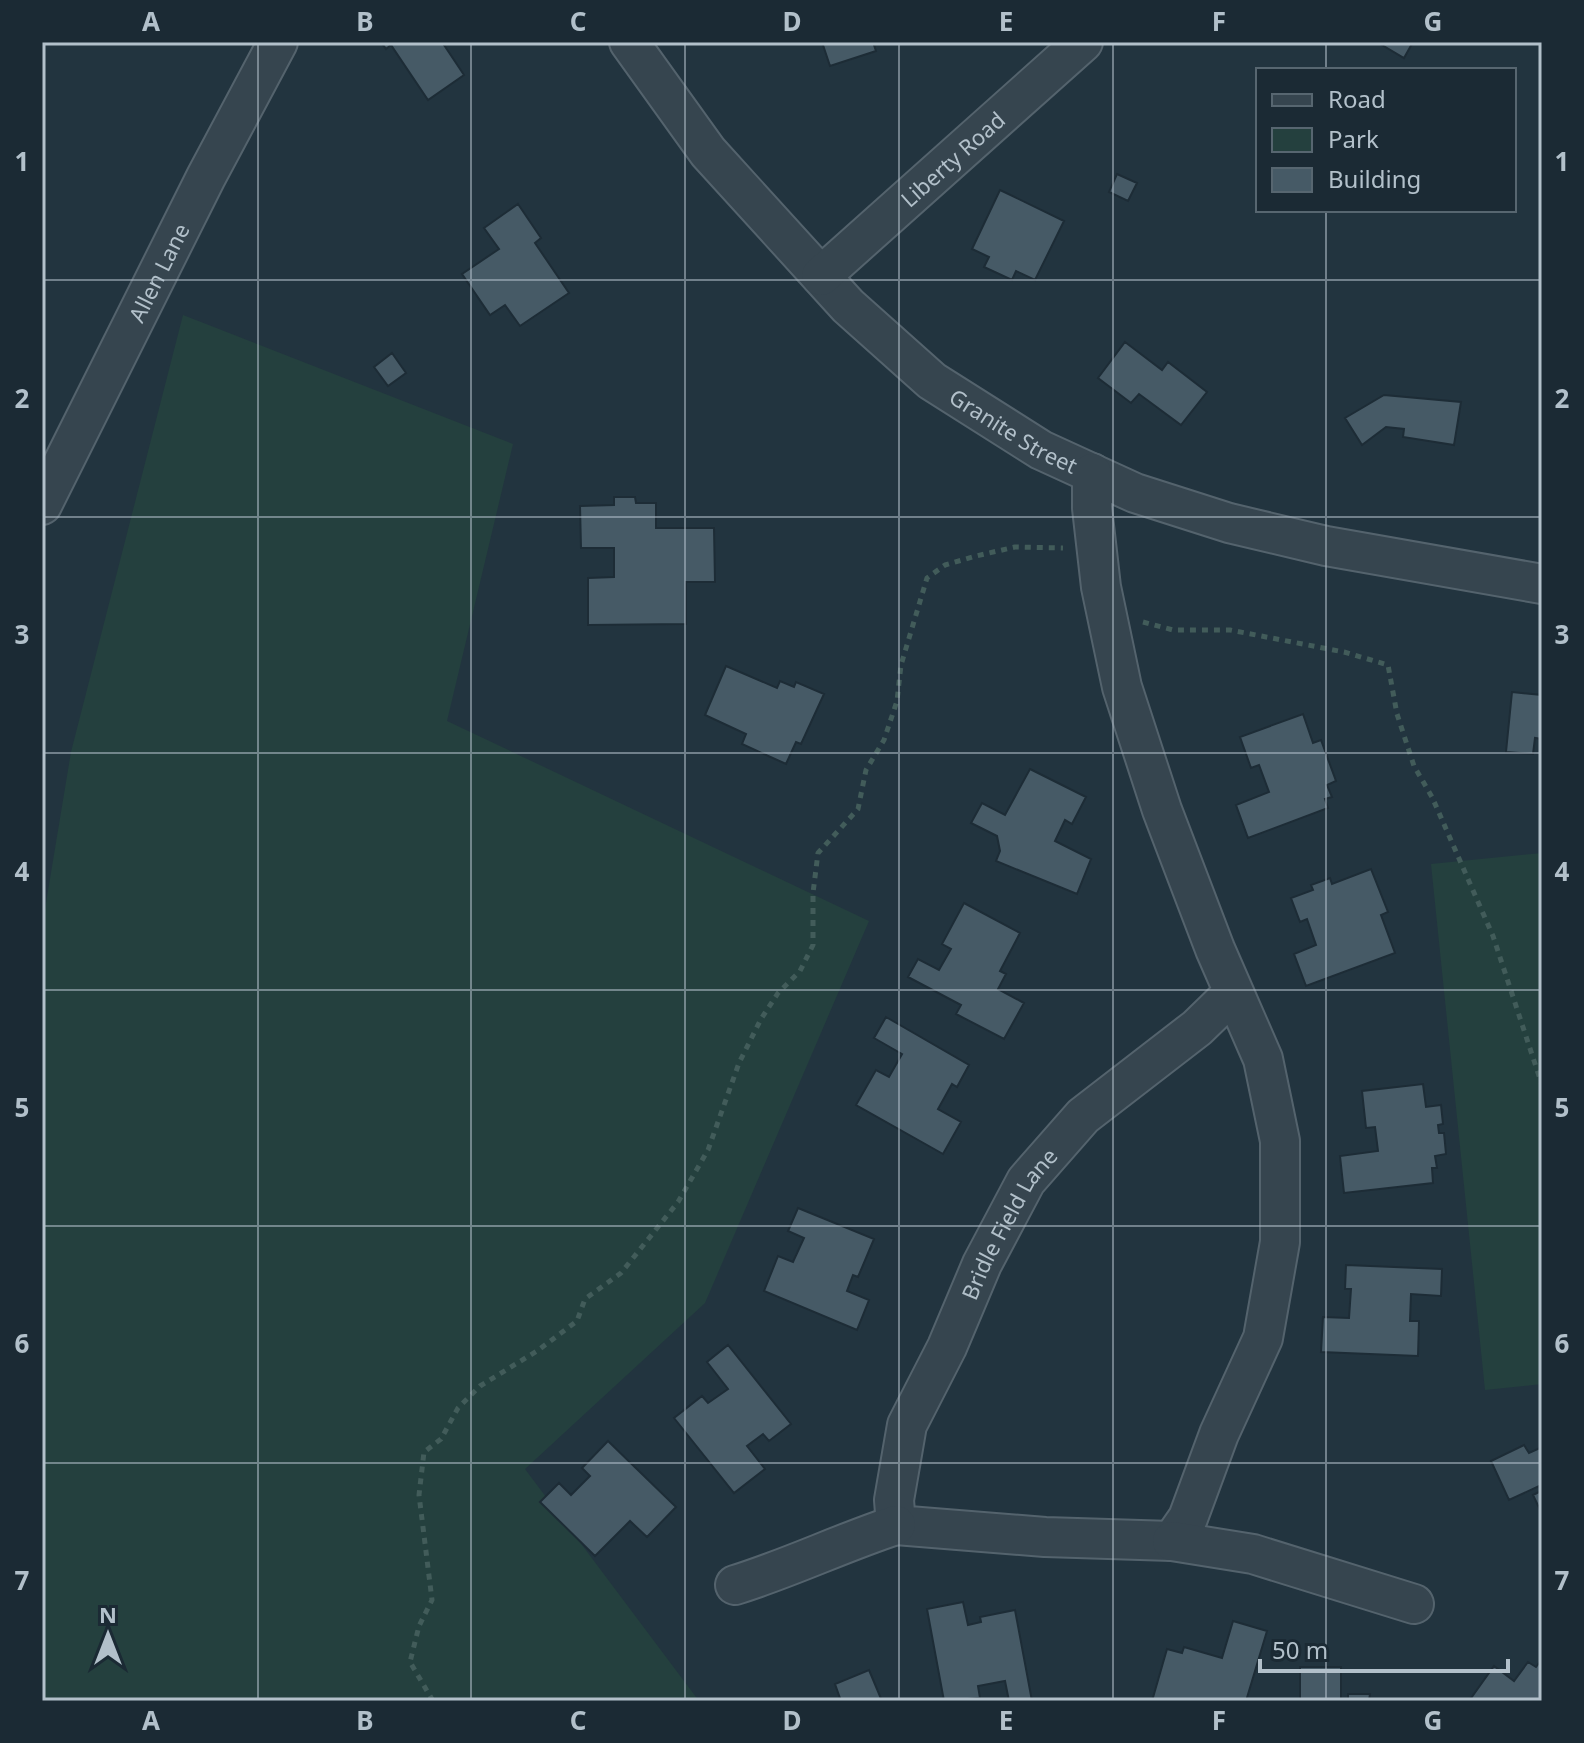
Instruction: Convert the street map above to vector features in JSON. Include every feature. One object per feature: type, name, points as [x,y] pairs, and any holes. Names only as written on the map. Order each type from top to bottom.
[{"type":"street","name":"Allen Lane","points":[[42,505],[206,177],[278,42]]},
{"type":"street","name":"Granite Street","points":[[629,42],[708,152],[848,306],[932,381],[1041,450],[1135,493],[1243,526],[1326,546],[1542,584]]},
{"type":"street","name":"Liberty Road","points":[[821,276],[1083,42]]},
{"type":"street","points":[[1092,473],[1096,548],[1122,687],[1162,810],[1233,993],[1263,1059],[1280,1141],[1280,1242],[1263,1338],[1219,1434],[1188,1518],[1172,1541]]},
{"type":"street","name":"Bridle Field Lane","points":[[896,1525],[894,1500],[907,1425],[947,1347],[982,1264],[1026,1181],[1083,1116],[1197,1028],[1233,993]]},
{"type":"street","points":[[735,1585],[778,1572],[844,1543],[896,1525],[1045,1537],[1172,1541],[1253,1554],[1414,1604]]},
{"type":"path","points":[[433,1701],[410,1662],[419,1626],[432,1600],[419,1495],[424,1452],[441,1439],[458,1408],[480,1386],[537,1351],[577,1321],[585,1299],[621,1273],[678,1202],[701,1163],[739,1063],[761,1019],[778,993],[800,971],[813,945],[813,893],[818,853],[858,809],[866,770],[884,740],[897,701],[901,665],[927,578],[945,565],[1015,547],[1096,548]]},
{"type":"path","points":[[1106,609],[1173,630],[1230,630],[1344,652],[1388,665],[1397,714],[1414,766],[1432,797],[1493,936],[1542,1085]]},
{"type":"green space","points":[[183,315],[513,444],[447,721],[869,921],[705,1303],[525,1469],[699,1701],[42,1701],[42,927],[71,752]]},
{"type":"green space","points":[[1542,853],[1542,1384],[1485,1390],[1431,864]]},
{"type":"building","points":[[381,42],[442,42],[464,75],[428,100],[391,45],[386,49]]},
{"type":"building","points":[[822,42],[873,42],[876,51],[830,66]]},
{"type":"building","points":[[1377,42],[1413,42],[1404,58]]},
{"type":"building","points":[[1117,174],[1137,183],[1128,201],[1109,192]]},
{"type":"building","points":[[1000,190],[1064,221],[1035,280],[1016,271],[1012,280],[984,267],[989,257],[972,249]]},
{"type":"building","points":[[518,204],[541,238],[535,243],[569,293],[520,326],[505,305],[490,315],[462,274],[499,249],[484,228]]},
{"type":"building","points":[[1125,342],[1162,370],[1168,362],[1207,392],[1181,425],[1139,394],[1131,403],[1098,378]]},
{"type":"building","points":[[392,353],[406,373],[388,386],[374,367]]},
{"type":"building","points":[[1384,395],[1461,402],[1454,445],[1403,437],[1404,429],[1386,427],[1362,445],[1345,418]]},
{"type":"building","points":[[614,497],[635,497],[636,503],[656,503],[656,528],[714,528],[715,582],[686,582],[686,624],[588,625],[588,578],[614,577],[614,548],[581,548],[580,506],[614,505]]},
{"type":"building","points":[[726,666],[777,688],[780,681],[794,687],[796,682],[824,694],[801,744],[796,742],[786,764],[742,744],[746,734],[705,715]]},
{"type":"building","points":[[1512,692],[1542,695],[1542,739],[1535,738],[1533,754],[1506,752]]},
{"type":"building","points":[[1303,714],[1313,743],[1321,740],[1336,781],[1327,785],[1332,797],[1325,799],[1328,808],[1248,838],[1236,805],[1269,792],[1259,765],[1251,768],[1240,737]]},
{"type":"building","points":[[1030,769],[1086,797],[1072,824],[1065,820],[1055,841],[1091,859],[1077,894],[996,861],[1000,851],[997,836],[971,823],[982,803],[1005,815]]},
{"type":"building","points":[[1371,869],[1388,912],[1381,915],[1395,953],[1306,986],[1294,954],[1316,945],[1307,919],[1300,922],[1291,898],[1313,890],[1311,885],[1330,878],[1332,884]]},
{"type":"building","points":[[964,903],[1020,933],[1000,971],[1006,974],[998,989],[1024,1003],[1004,1039],[956,1014],[961,1005],[908,977],[918,959],[939,970],[951,949],[942,944]]},
{"type":"building","points":[[886,1017],[969,1065],[957,1087],[952,1084],[938,1109],[961,1122],[943,1154],[856,1105],[876,1070],[889,1077],[902,1054],[874,1038]]},
{"type":"building","points":[[1423,1084],[1426,1107],[1441,1105],[1443,1124],[1438,1125],[1439,1133],[1444,1133],[1446,1154],[1435,1156],[1437,1168],[1432,1168],[1433,1183],[1344,1193],[1340,1156],[1378,1151],[1375,1127],[1366,1128],[1362,1091]]},
{"type":"building","points":[[798,1208],[874,1239],[858,1277],[853,1275],[847,1291],[869,1300],[857,1330],[764,1291],[778,1256],[793,1262],[804,1238],[788,1231]]},
{"type":"building","points":[[1346,1265],[1442,1269],[1441,1296],[1411,1294],[1410,1321],[1419,1321],[1418,1356],[1321,1352],[1323,1317],[1349,1318],[1351,1289],[1345,1289]]},
{"type":"building","points":[[728,1345],[791,1424],[769,1441],[763,1434],[747,1446],[765,1469],[734,1493],[674,1418],[702,1396],[708,1403],[728,1389],[707,1362]]},
{"type":"building","points":[[608,1441],[676,1507],[647,1537],[630,1521],[595,1556],[540,1502],[559,1483],[571,1495],[590,1476],[582,1468]]},
{"type":"building","points":[[1524,1445],[1529,1453],[1542,1447],[1542,1514],[1533,1495],[1541,1491],[1539,1486],[1509,1500],[1491,1461]]},
{"type":"building","points":[[963,1602],[968,1625],[981,1622],[980,1617],[1015,1610],[1032,1701],[1009,1701],[1005,1681],[978,1686],[980,1698],[944,1701],[927,1609]]},
{"type":"building","points":[[1233,1621],[1267,1631],[1246,1701],[1152,1701],[1167,1649],[1182,1653],[1184,1647],[1222,1658]]},
{"type":"building","points":[[1542,1659],[1542,1701],[1469,1701],[1494,1666],[1514,1681],[1528,1662],[1536,1667]]},
{"type":"building","points":[[1300,1667],[1341,1667],[1341,1701],[1300,1701]]},
{"type":"building","points":[[869,1670],[882,1701],[841,1701],[835,1684]]},
{"type":"building","points":[[1348,1694],[1370,1694],[1369,1701],[1348,1701]]}]
